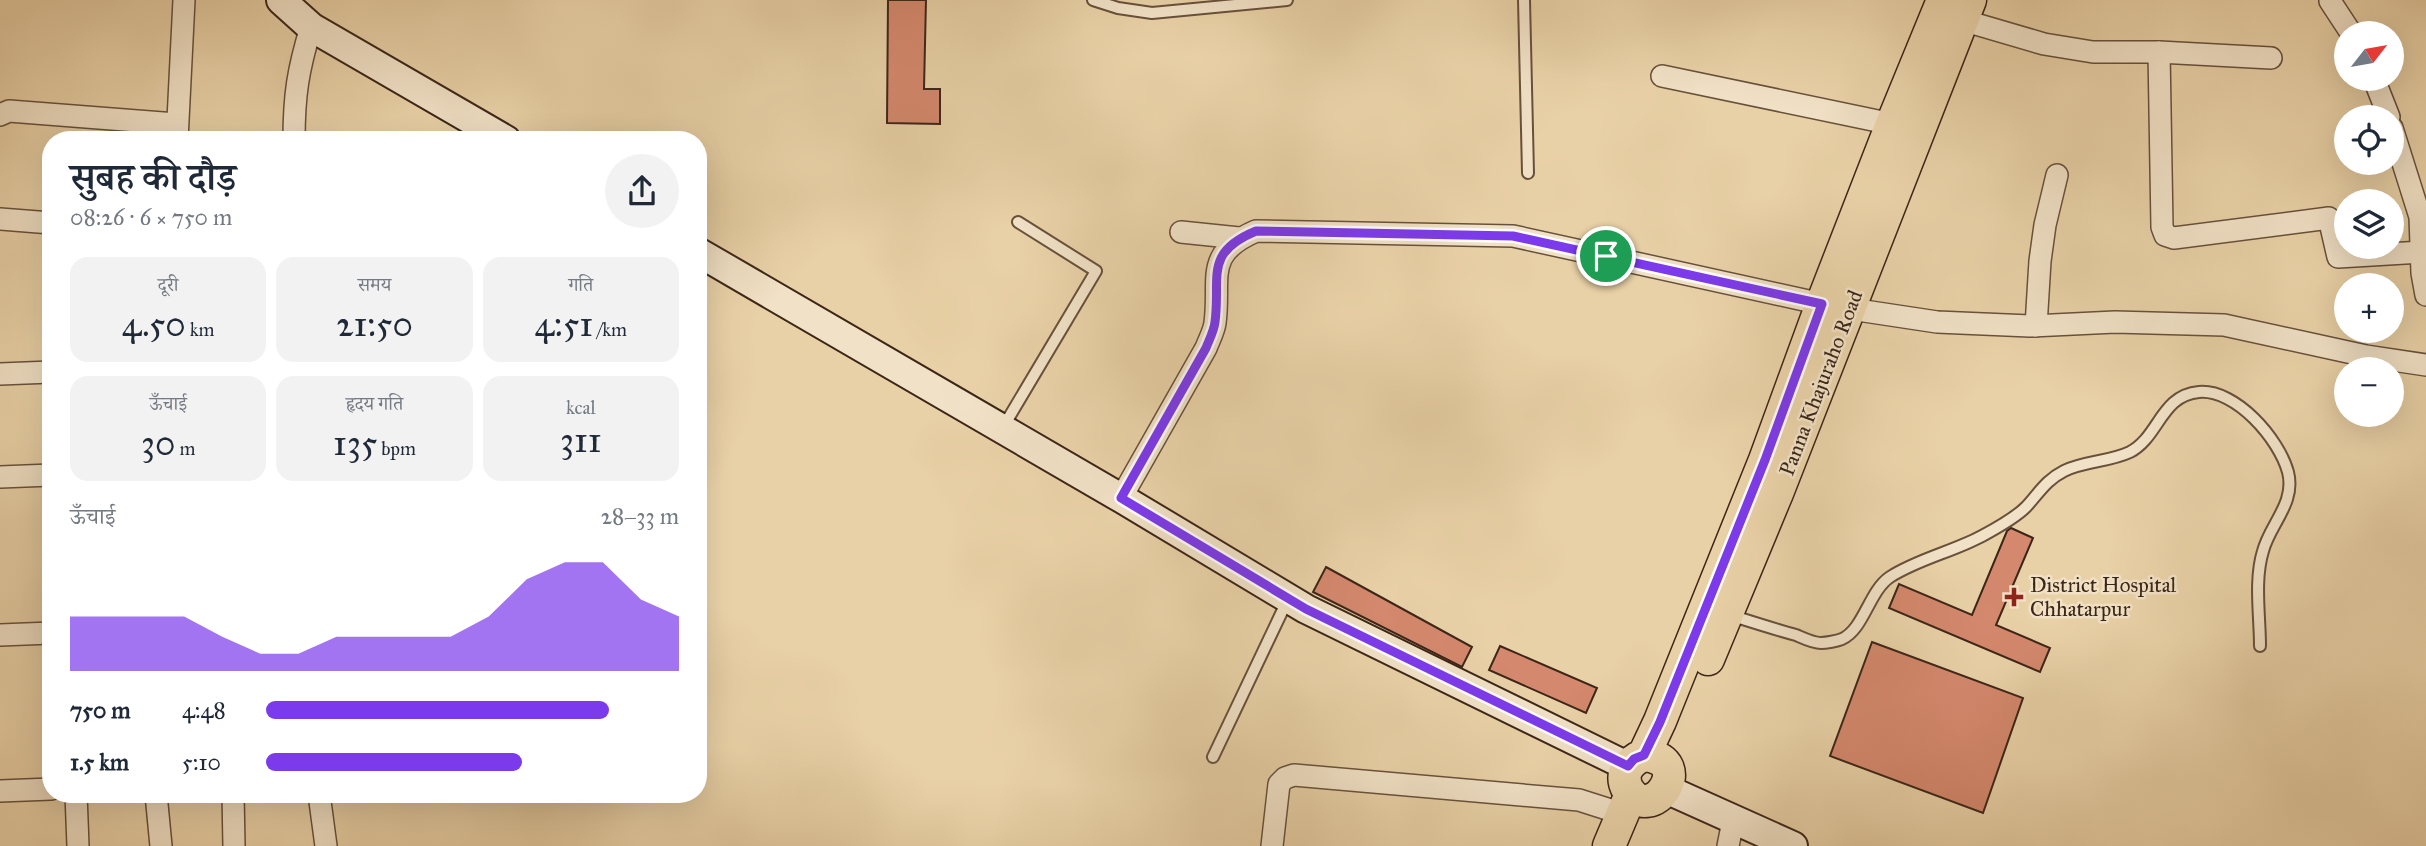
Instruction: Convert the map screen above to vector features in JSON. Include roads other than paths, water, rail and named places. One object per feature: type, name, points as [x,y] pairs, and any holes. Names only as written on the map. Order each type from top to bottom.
[{"type":"main road","points":[[281,0],[312,27],[491,131]]},
{"type":"main road","name":"Panna Khajuraho Road","points":[[1609,846],[1727,614],[1836,306],[1892,124],[1959,7]]},
{"type":"main road","name":"Panna Khajuraho Road","points":[[1633,846],[1643,783],[1660,722],[1765,460],[1836,306],[1959,7]]},
{"type":"main road","points":[[707,257],[1306,609],[1643,783],[1731,833],[1793,846]]},
{"type":"street","points":[[176,131],[184,0]]},
{"type":"street","points":[[2330,1],[2343,21]]},
{"type":"street","points":[[1959,7],[2044,44],[2093,52],[2159,52],[2271,58]]},
{"type":"street","points":[[293,131],[298,70],[312,27]]},
{"type":"street","points":[[2159,52],[2162,227],[2165,235],[2174,238],[2329,218],[2338,257],[2422,251]]},
{"type":"street","points":[[1662,76],[1892,124]]},
{"type":"street","points":[[3,113],[167,131]]},
{"type":"street","points":[[2404,149],[2417,171],[2422,273],[2426,295]]},
{"type":"street","points":[[2036,326],[2045,225],[2057,175]]},
{"type":"street","points":[[0,219],[42,222]]},
{"type":"street","points":[[1121,498],[1206,348],[1215,324],[1216,274],[1221,256],[1239,238],[1256,231],[1513,236],[1836,306],[1937,322],[2036,326],[2115,322],[2224,325],[2366,356],[2426,365]]},
{"type":"street","points":[[1181,232],[1239,238]]},
{"type":"street","points":[[0,374],[42,372]]},
{"type":"street","points":[[0,477],[42,475]]},
{"type":"street","points":[[0,635],[42,633]]},
{"type":"street","points":[[1272,846],[1279,784],[1294,775],[1579,800],[1643,783]]},
{"type":"street","points":[[0,791],[42,789]]},
{"type":"street","points":[[76,803],[78,846]]},
{"type":"street","points":[[157,803],[161,846]]},
{"type":"street","points":[[233,803],[234,846]]},
{"type":"street","points":[[320,803],[326,846]]},
{"type":"lane","points":[[1093,0],[1118,8],[1152,13],[1287,0]]},
{"type":"lane","points":[[1524,0],[1528,173]]},
{"type":"lane","points":[[1002,429],[1096,271],[1018,222]]},
{"type":"lane","points":[[1727,614],[1821,643],[1842,639],[1855,629],[1866,608],[1888,579],[1981,536],[2025,508],[2043,485],[2066,470],[2130,452],[2145,441],[2165,408],[2198,391],[2216,393],[2238,405],[2259,423],[2278,450],[2287,471],[2290,486],[2287,502],[2263,550],[2259,568],[2260,646]]},
{"type":"lane","points":[[1213,757],[1288,598]]},
{"type":"place","name":"District Hospital Chhatarpur","points":[[2014,597]]}]
